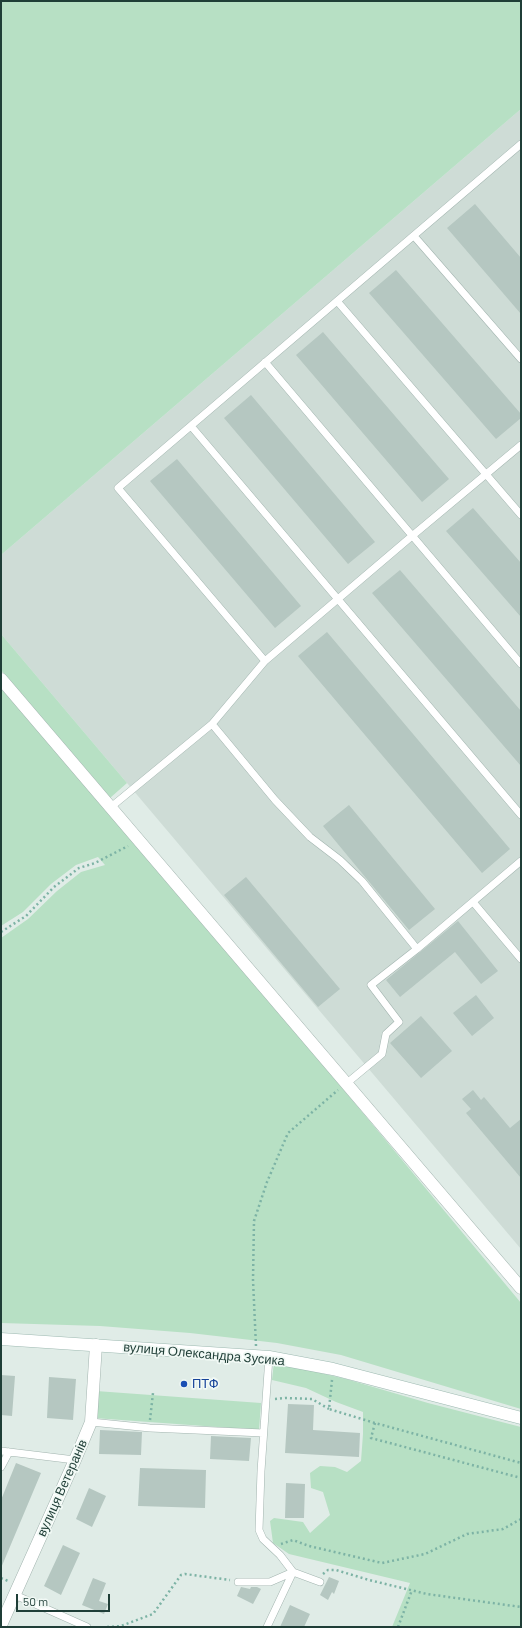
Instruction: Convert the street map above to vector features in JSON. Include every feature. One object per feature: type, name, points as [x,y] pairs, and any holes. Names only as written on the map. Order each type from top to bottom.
[{"type":"street","points":[[1,679],[521,1288]]},
{"type":"street","name":"вулиця Олександра Зусика","points":[[1,1339],[269,1357],[333,1369],[521,1418]]},
{"type":"street","name":"вулиця Ветеранів","points":[[1,1625],[91,1422],[96,1345]]},
{"type":"lane","points":[[265,661],[118,488],[521,144]]},
{"type":"lane","points":[[414,236],[521,359]]},
{"type":"lane","points":[[337,301],[521,515]]},
{"type":"lane","points":[[265,362],[521,664]]},
{"type":"lane","points":[[191,426],[521,815]]},
{"type":"lane","points":[[110,807],[212,724],[265,661],[521,445]]},
{"type":"lane","points":[[212,724],[275,800],[310,837],[340,860],[362,881],[417,949]]},
{"type":"lane","points":[[347,1083],[382,1054],[386,1034],[399,1022],[371,985],[417,949],[521,860]]},
{"type":"lane","points":[[473,902],[521,959]]},
{"type":"lane","points":[[269,1357],[263,1433],[259,1530],[263,1539],[275,1550],[293,1572],[320,1582]]},
{"type":"lane","points":[[91,1422],[150,1428],[263,1433]]},
{"type":"lane","points":[[1,1467],[5,1451],[75,1460]]},
{"type":"lane","points":[[238,1582],[270,1582],[293,1572]]},
{"type":"lane","points":[[268,1627],[293,1572]]},
{"type":"lane","points":[[15,1595],[87,1627]]},
{"type":"path","points":[[2,931],[26,916],[54,887],[79,868],[95,863],[139,840]]},
{"type":"path","points":[[256,1356],[253,1280],[254,1221],[267,1182],[288,1133],[347,1083]]},
{"type":"path","points":[[329,1409],[333,1369]]},
{"type":"path","points":[[150,1428],[153,1393]]},
{"type":"path","points":[[266,1401],[286,1398],[312,1399],[329,1409],[521,1463]]},
{"type":"path","points":[[375,1423],[371,1438],[521,1478]]},
{"type":"path","points":[[275,1550],[281,1544],[293,1540],[310,1546],[382,1563],[425,1554],[467,1534],[503,1529],[521,1519]]},
{"type":"path","points":[[320,1582],[323,1574],[328,1570],[336,1570],[412,1590],[488,1603],[521,1606]]},
{"type":"path","points":[[107,1627],[121,1626],[153,1614],[181,1575],[185,1574],[238,1582]]},
{"type":"path","points":[[398,1627],[412,1590]]},
{"type":"shaded area","points":[[521,109],[521,1249],[1,634],[1,555]]},
{"type":"green space","points":[[1,1],[521,1],[521,109],[1,555]]},
{"type":"green space","points":[[1,634],[127,783],[110,798],[1,670]]},
{"type":"green space","points":[[1,686],[289,1024],[521,1303],[521,1409],[341,1355],[277,1343],[190,1333],[100,1326],[1,1323],[1,938],[28,919],[57,891],[81,872],[105,865],[98,857],[76,865],[51,884],[23,912],[1,926]]},
{"type":"green space","points":[[274,1362],[346,1379],[428,1403],[521,1427],[521,1627],[392,1627],[410,1583],[289,1554],[273,1543],[270,1521],[274,1518],[303,1522],[310,1533],[330,1515],[323,1492],[311,1488],[310,1473],[320,1466],[335,1467],[347,1472],[361,1461],[363,1434],[363,1412],[336,1402],[306,1388],[272,1380]]},
{"type":"green space","points":[[96,1391],[261,1403],[259,1430],[94,1418]]},
{"type":"building","points":[[475,204],[521,258],[521,314],[447,228]]},
{"type":"building","points":[[396,270],[521,414],[521,418],[496,439],[369,293]]},
{"type":"building","points":[[323,332],[449,479],[422,502],[296,355]]},
{"type":"building","points":[[251,395],[375,542],[348,564],[224,418]]},
{"type":"building","points":[[177,459],[301,606],[275,628],[150,481]]},
{"type":"building","points":[[473,508],[521,563],[521,617],[446,531]]},
{"type":"building","points":[[400,570],[521,711],[521,766],[372,593]]},
{"type":"building","points":[[327,632],[510,849],[482,873],[298,656]]},
{"type":"building","points":[[349,805],[435,909],[409,930],[323,826]]},
{"type":"building","points":[[246,877],[340,989],[318,1007],[224,895]]},
{"type":"building","points":[[458,921],[498,971],[481,984],[455,952],[400,997],[386,980]]},
{"type":"building","points":[[476,995],[494,1018],[472,1036],[453,1013]]},
{"type":"building","points":[[421,1016],[452,1051],[421,1078],[390,1043]]},
{"type":"building","points":[[473,1090],[481,1100],[484,1097],[510,1128],[521,1119],[521,1178],[466,1113],[471,1109],[462,1099]]},
{"type":"building","points":[[1,1375],[15,1376],[12,1416],[1,1415]]},
{"type":"building","points":[[49,1377],[76,1379],[73,1420],[47,1418]]},
{"type":"building","points":[[288,1404],[314,1405],[313,1430],[360,1433],[359,1457],[285,1453]]},
{"type":"building","points":[[100,1430],[142,1432],[141,1455],[99,1454]]},
{"type":"building","points":[[211,1436],[251,1438],[249,1461],[210,1459]]},
{"type":"building","points":[[16,1463],[41,1473],[1,1568],[1,1500]]},
{"type":"building","points":[[140,1468],[206,1470],[205,1508],[138,1506]]},
{"type":"building","points":[[286,1483],[305,1484],[304,1518],[285,1518]]},
{"type":"building","points":[[89,1488],[106,1496],[92,1527],[76,1519]]},
{"type":"building","points":[[63,1545],[80,1553],[61,1595],[44,1586]]},
{"type":"building","points":[[329,1577],[339,1581],[334,1594],[332,1592],[328,1600],[320,1595]]},
{"type":"building","points":[[93,1578],[106,1583],[99,1601],[108,1604],[104,1614],[82,1605]]},
{"type":"building","points":[[241,1587],[250,1589],[251,1587],[257,1587],[261,1589],[253,1604],[237,1596]]},
{"type":"building","points":[[290,1605],[310,1614],[304,1627],[280,1627]]},
{"type":"place","name":"ПТФ","points":[[184,1384]]}]
